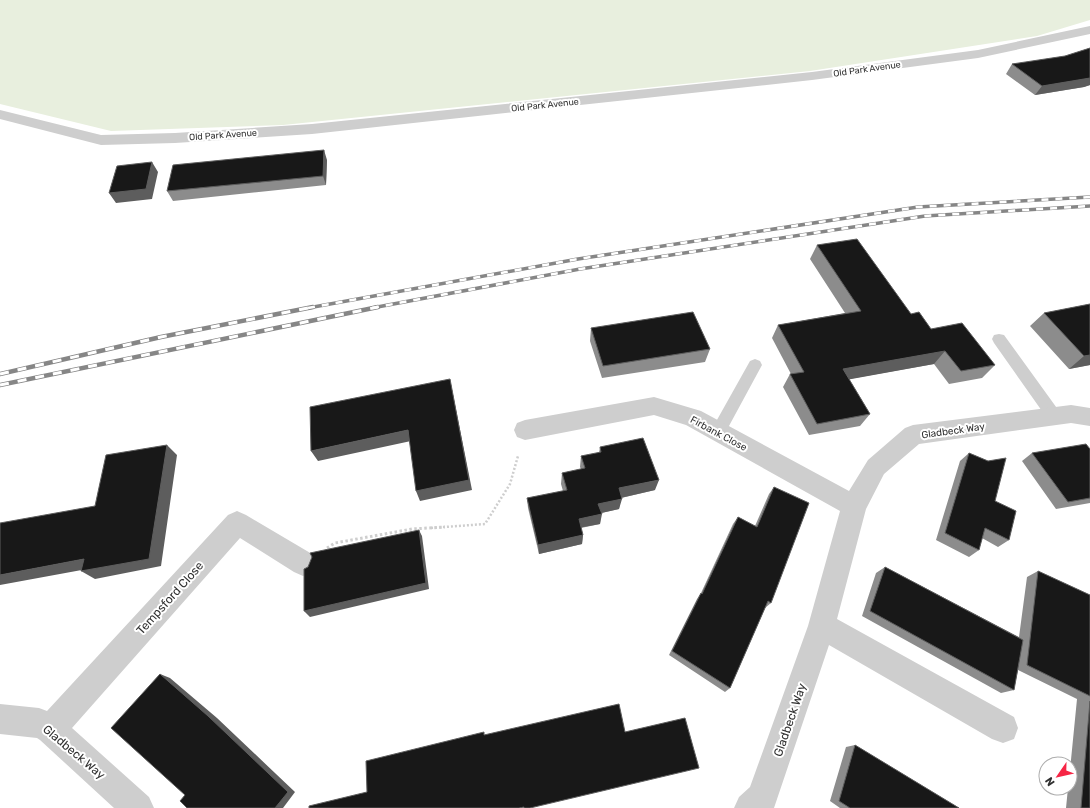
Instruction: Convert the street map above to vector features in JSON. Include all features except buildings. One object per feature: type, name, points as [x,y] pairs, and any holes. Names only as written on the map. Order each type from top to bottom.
[{"type":"street","name":"Old Park Avenue","points":[[0,114],[101,140],[175,138],[312,129],[812,76],[978,54],[1090,30]]},
{"type":"street","name":"Firbank Close","points":[[524,430],[654,406],[693,418],[854,506]]},
{"type":"street","name":"Gladbeck Way","points":[[750,808],[762,798],[822,626],[854,506],[876,467],[913,435],[1071,414],[1090,417]]},
{"type":"street","name":"Tempsford Close","points":[[51,729],[238,523],[303,562]]},
{"type":"street","points":[[822,626],[1003,728]]},
{"type":"street","name":"Gladbeck Way","points":[[0,719],[39,723],[51,729],[138,808]]},
{"type":"lane","points":[[999,338],[1054,416]]},
{"type":"lane","points":[[718,432],[755,365]]},
{"type":"path","points":[[303,562],[336,543],[412,529],[485,524],[510,484],[524,430]]},
{"type":"green space","points":[[0,0],[1090,0],[1090,20],[1037,36],[810,71],[283,125],[111,131],[0,104]]},
{"type":"railway","points":[[308,308],[578,259],[918,207],[1090,197]]},
{"type":"railway","points":[[372,308],[580,269],[925,216],[1090,206]]},
{"type":"railway","points":[[0,374],[161,337],[313,307]]},
{"type":"railway","points":[[0,385],[378,307]]}]
